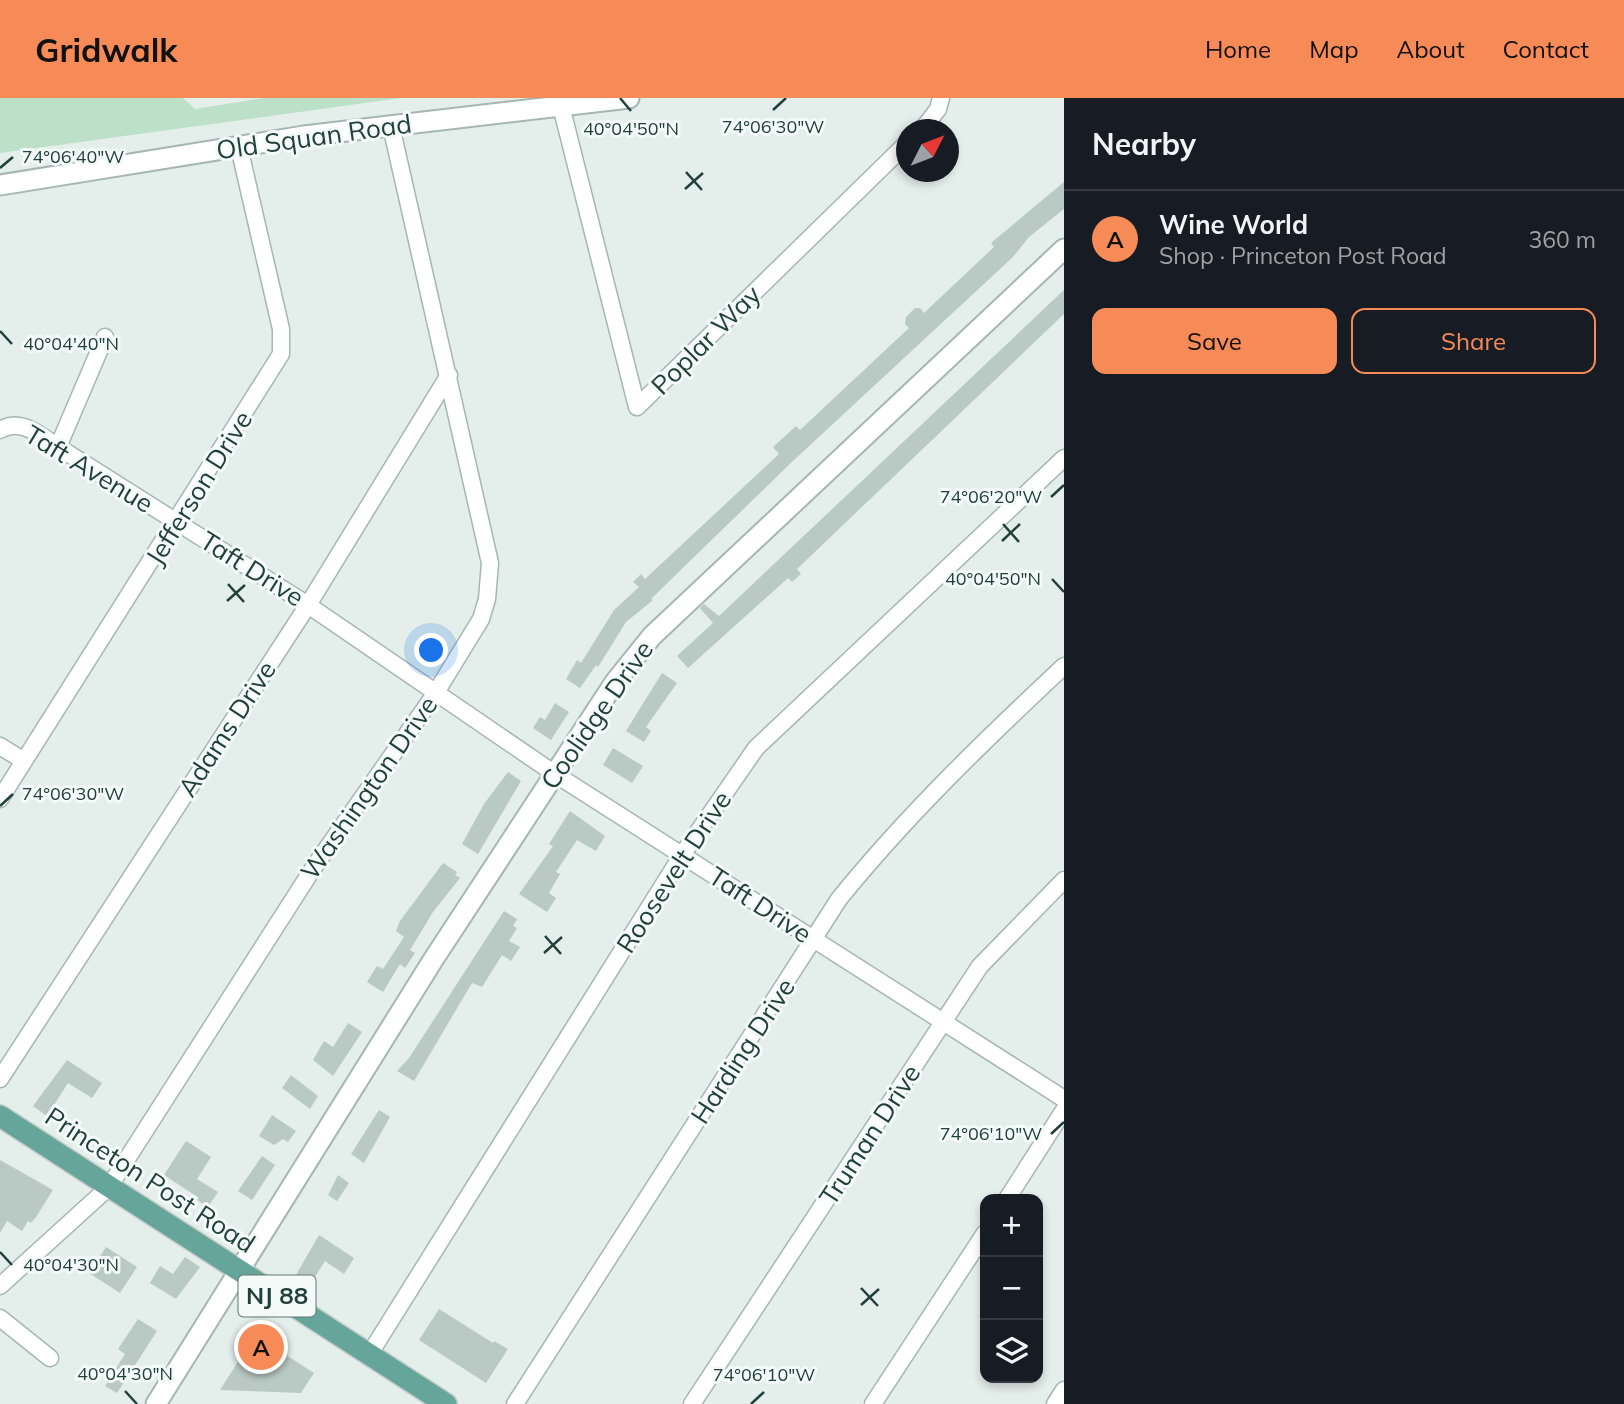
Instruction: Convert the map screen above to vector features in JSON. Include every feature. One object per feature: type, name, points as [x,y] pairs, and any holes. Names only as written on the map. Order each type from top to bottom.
[{"type":"main road","name":"Princeton Post Road","points":[[0,1116],[446,1404]]},
{"type":"street","name":"Old Squan Road","points":[[2,184],[391,126],[629,98]]},
{"type":"street","points":[[930,119],[938,109],[941,98]]},
{"type":"street","name":"Poplar Way","points":[[562,106],[637,407],[896,154]]},
{"type":"street","name":"Washington Drive","points":[[0,1286],[109,1187],[313,867],[435,694],[481,619],[490,580],[490,563],[391,126]]},
{"type":"street","name":"Jefferson Drive","points":[[0,799],[281,354],[281,329],[240,147]]},
{"type":"street","name":"Coolidge Drive","points":[[156,1404],[433,960],[615,682],[666,620],[1064,249]]},
{"type":"street","points":[[58,447],[105,337]]},
{"type":"street","name":"Adams Drive","points":[[0,1079],[308,605],[449,375]]},
{"type":"street","name":"Taft Avenue","points":[[0,430],[16,425],[58,447],[177,522]]},
{"type":"street","name":"Roosevelt Drive","points":[[369,1355],[682,855],[756,748],[775,727],[1064,458]]},
{"type":"street","name":"Taft Drive","points":[[177,522],[308,605],[555,774],[1064,1099]]},
{"type":"street","name":"Harding Drive","points":[[515,1404],[839,899],[872,858],[976,748],[1064,666]]},
{"type":"street","points":[[0,746],[24,761]]},
{"type":"street","name":"Truman Drive","points":[[692,1404],[980,966],[1064,880]]},
{"type":"street","points":[[1010,1194],[1064,1110]]},
{"type":"street","points":[[873,1404],[980,1241]]},
{"type":"street","points":[[0,1318],[50,1358]]},
{"type":"street","points":[[1055,1404],[1064,1390]]},
{"type":"green space","points":[[0,98],[183,98],[195,109],[264,98],[401,98],[0,153]]},
{"type":"building","points":[[1064,182],[1064,209],[1029,237],[1013,257],[794,460],[651,599],[653,600],[626,622],[598,667],[596,665],[580,688],[566,679],[577,660],[581,663],[614,610],[639,587],[633,582],[641,574],[645,579],[779,454],[773,447],[796,426],[800,430],[909,328],[905,324],[906,317],[915,308],[920,308],[924,313],[994,247],[991,243]]},
{"type":"building","points":[[1064,290],[1064,314],[797,569],[801,574],[792,582],[788,578],[688,668],[677,656],[713,623],[700,608],[704,604],[719,616]]},
{"type":"building","points":[[662,673],[677,683],[646,727],[651,731],[644,742],[626,731]]},
{"type":"building","points":[[555,703],[569,712],[551,740],[533,728],[540,717],[545,720]]},
{"type":"building","points":[[613,748],[643,766],[632,783],[603,765]]},
{"type":"building","points":[[508,772],[521,781],[478,854],[462,844],[484,804]]},
{"type":"building","points":[[570,811],[605,836],[596,851],[577,840],[556,872],[560,874],[549,893],[556,898],[547,912],[519,894],[553,846],[549,844]]},
{"type":"building","points":[[443,863],[457,872],[455,875],[460,878],[433,912],[410,950],[415,953],[405,968],[400,964],[383,992],[367,982],[377,966],[383,969],[404,937],[396,931],[400,921]]},
{"type":"building","points":[[504,911],[517,919],[513,926],[517,928],[509,941],[520,947],[511,961],[502,955],[482,987],[472,983],[414,1081],[397,1071],[409,1058]]},
{"type":"building","points":[[348,1023],[362,1032],[333,1076],[313,1060],[324,1041],[333,1047]]},
{"type":"building","points":[[67,1060],[102,1083],[92,1098],[68,1083],[47,1116],[33,1106]]},
{"type":"building","points":[[291,1075],[318,1096],[310,1109],[282,1088]]},
{"type":"building","points":[[379,1110],[390,1117],[364,1163],[351,1154]]},
{"type":"building","points":[[272,1115],[296,1131],[288,1142],[283,1139],[274,1145],[259,1136]]},
{"type":"building","points":[[186,1141],[211,1157],[197,1179],[218,1192],[208,1207],[164,1175]]},
{"type":"building","points":[[262,1156],[275,1165],[252,1200],[238,1191]]},
{"type":"building","points":[[0,1160],[53,1190],[36,1217],[31,1223],[28,1221],[22,1231],[7,1221],[0,1233]]},
{"type":"building","points":[[338,1175],[349,1183],[337,1201],[328,1195]]},
{"type":"building","points":[[319,1235],[354,1258],[344,1274],[325,1261],[306,1291],[292,1282]]},
{"type":"building","points":[[106,1247],[137,1267],[120,1293],[89,1273]]},
{"type":"building","points":[[185,1257],[200,1267],[176,1299],[150,1283],[160,1266],[173,1274]]},
{"type":"building","points":[[439,1309],[493,1343],[494,1341],[508,1349],[486,1383],[419,1340]]},
{"type":"building","points":[[138,1319],[157,1331],[117,1393],[105,1386],[125,1354],[118,1349]]},
{"type":"building","points":[[255,1335],[314,1373],[301,1393],[220,1390]]},
{"type":"place","name":"Wine World","points":[[261,1347]]}]
